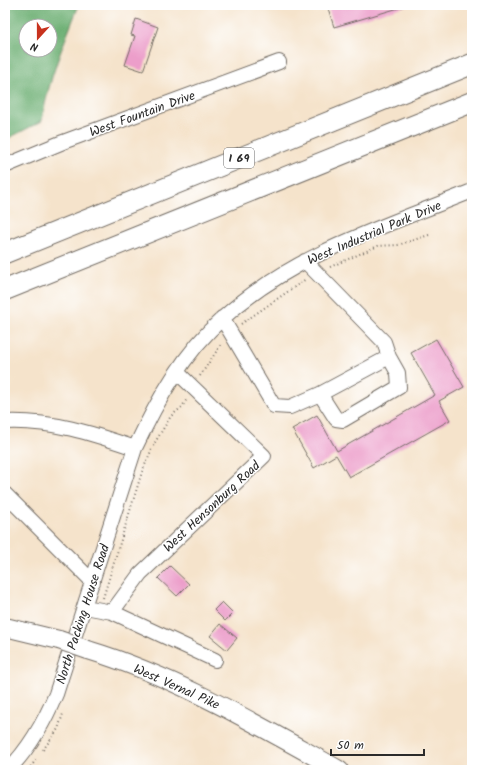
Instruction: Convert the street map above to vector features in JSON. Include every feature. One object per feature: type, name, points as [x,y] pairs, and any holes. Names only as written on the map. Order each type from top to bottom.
[{"type":"highway","name":"I 69","points":[[5,253],[472,64]]},
{"type":"highway","points":[[5,290],[472,102]]},
{"type":"main road","name":"West Vernal Pike","points":[[5,627],[58,640],[88,650],[137,667],[191,690],[339,770]]},
{"type":"street","name":"West Fountain Drive","points":[[5,166],[70,139],[279,62]]},
{"type":"street","name":"West Industrial Park Drive","points":[[135,448],[148,421],[177,372],[222,318],[274,279],[305,261],[338,245],[472,191]]},
{"type":"street","points":[[305,261],[384,342],[389,357],[398,374],[399,387],[342,420],[336,418],[320,394]]},
{"type":"street","points":[[222,318],[274,406],[290,407],[320,394],[389,357]]},
{"type":"street","name":"West Hensonburg Road","points":[[107,608],[140,574],[264,456],[177,372]]},
{"type":"street","points":[[5,422],[49,423],[70,427],[135,448]]},
{"type":"street","name":"North Packing House Road","points":[[8,770],[32,742],[49,711],[85,607],[135,448]]},
{"type":"street","points":[[5,494],[93,582]]},
{"type":"street","points":[[85,607],[107,608],[215,660]]},
{"type":"path","points":[[328,268],[378,246],[398,246],[429,235]]},
{"type":"path","points":[[240,325],[306,279]]},
{"type":"path","points":[[202,373],[226,338]]},
{"type":"path","points":[[107,608],[142,472],[154,444],[171,416],[182,408],[185,403]]},
{"type":"green space","points":[[5,5],[79,5],[52,76],[42,121],[5,140]]},
{"type":"building","points":[[327,5],[409,5],[334,27]]},
{"type":"building","points":[[136,19],[158,27],[143,71],[125,65],[135,36],[131,35]]},
{"type":"building","points":[[436,339],[464,387],[439,401],[450,420],[349,477],[336,455],[314,468],[292,429],[317,415],[337,451],[435,395],[411,353]]},
{"type":"building","points":[[170,566],[189,584],[177,596],[158,578]]},
{"type":"building","points":[[222,602],[233,613],[225,621],[214,610]]},
{"type":"building","points":[[220,624],[237,638],[227,650],[210,636]]}]
